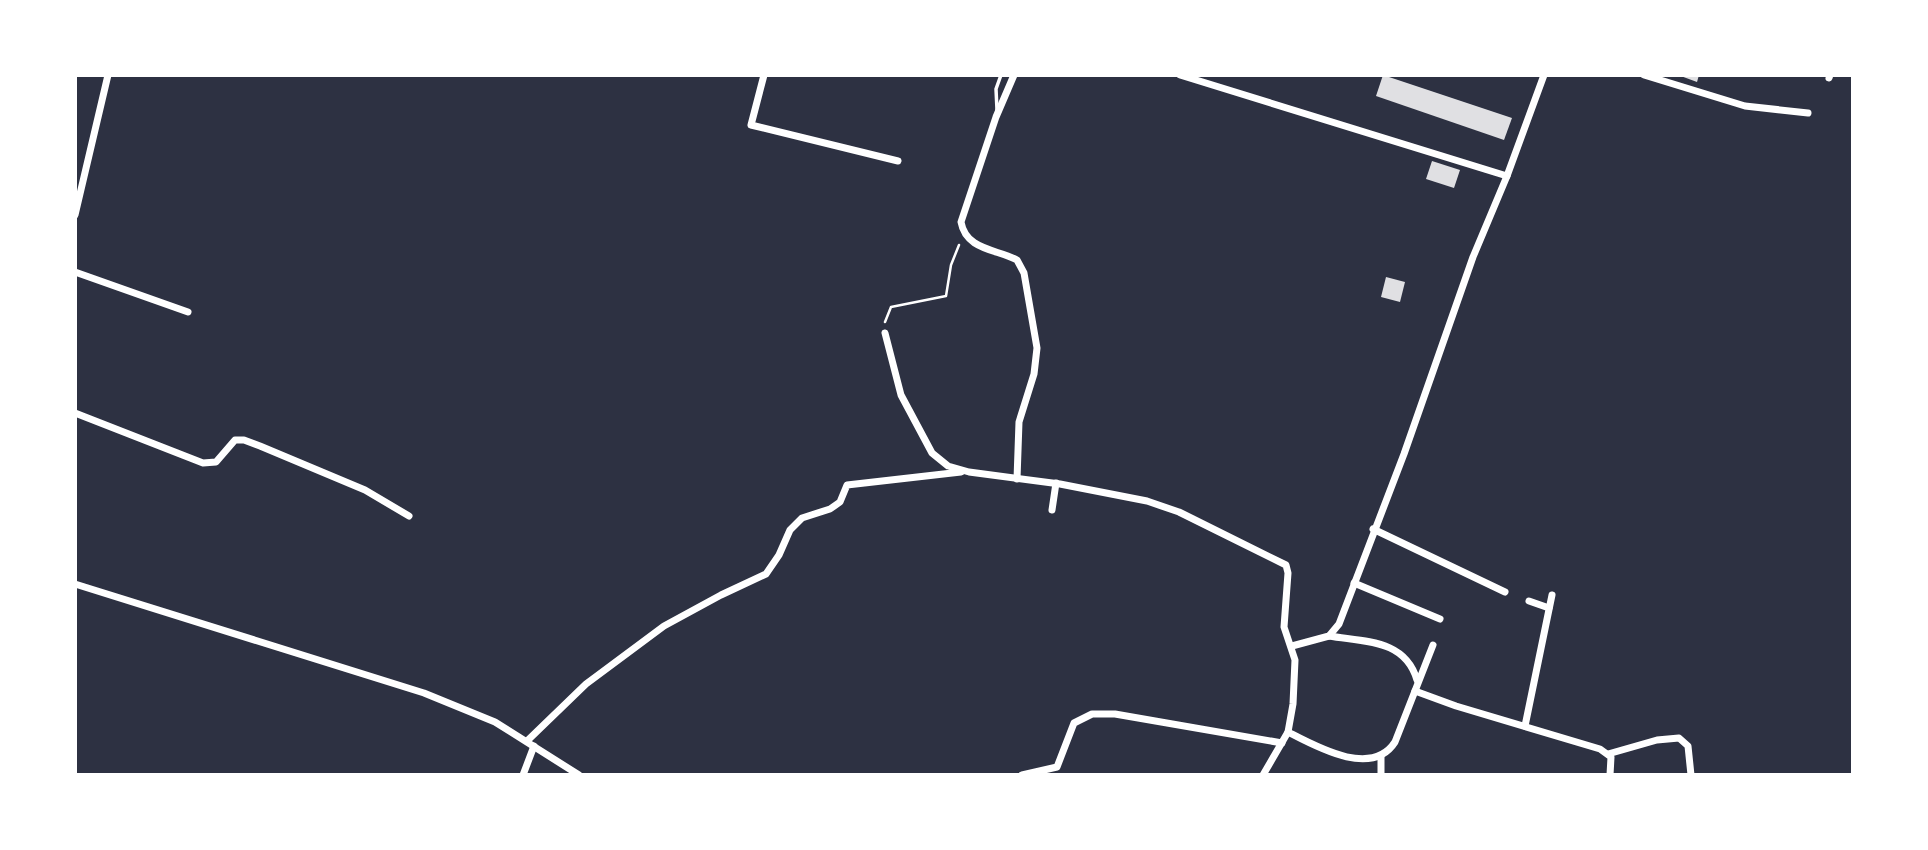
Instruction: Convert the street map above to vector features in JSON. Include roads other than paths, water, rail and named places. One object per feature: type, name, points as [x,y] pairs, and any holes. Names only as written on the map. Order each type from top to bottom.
[{"type":"street","points":[[75,215],[108,75]]},
{"type":"street","points":[[764,75],[751,125],[898,162]]},
{"type":"street","points":[[1014,75],[997,113],[961,222],[965,236],[975,244],[1017,260],[1024,273],[1037,348],[1034,374],[1019,422],[1017,480]]},
{"type":"street","points":[[1180,75],[1507,176]]},
{"type":"street","points":[[1329,636],[1339,624],[1373,529],[1404,454],[1472,257],[1507,176],[1544,75]]},
{"type":"street","points":[[1644,75],[1745,106],[1808,113]]},
{"type":"street","points":[[75,272],[188,312]]},
{"type":"street","points":[[885,333],[901,395],[924,439],[940,461],[965,471],[1017,480],[1056,483],[1127,496],[1163,506],[1285,564],[1288,573],[1283,627],[1295,660],[1295,688],[1288,732],[1263,775]]},
{"type":"street","points":[[75,413],[204,463],[216,462],[233,441],[252,443],[365,490],[409,516]]},
{"type":"street","points":[[527,741],[586,684],[664,626],[765,574],[779,555],[790,530],[802,518],[830,509],[842,500],[845,487],[851,483],[965,471]]},
{"type":"street","points":[[1052,510],[1056,483]]},
{"type":"street","points":[[1373,529],[1505,592]]},
{"type":"street","points":[[1354,583],[1440,619]]},
{"type":"street","points":[[75,584],[424,693],[495,722],[579,775]]},
{"type":"street","points":[[1525,726],[1552,595]]},
{"type":"street","points":[[1530,601],[1549,608]]},
{"type":"street","points":[[1292,646],[1329,636],[1374,643],[1399,651],[1411,664],[1417,681]]},
{"type":"street","points":[[1288,732],[1344,755],[1368,759],[1381,756],[1390,750],[1395,742],[1433,645]]},
{"type":"street","points":[[1415,691],[1587,744],[1608,754],[1612,763],[1610,775]]},
{"type":"street","points":[[1022,775],[1057,767],[1074,723],[1092,714],[1115,714],[1157,720],[1282,743]]},
{"type":"street","points":[[1608,754],[1657,740],[1679,738],[1689,746],[1691,775]]},
{"type":"street","points":[[523,775],[534,746]]},
{"type":"street","points":[[1381,756],[1381,775]]},
{"type":"lane","points":[[997,113],[996,89],[1001,75]]}]
